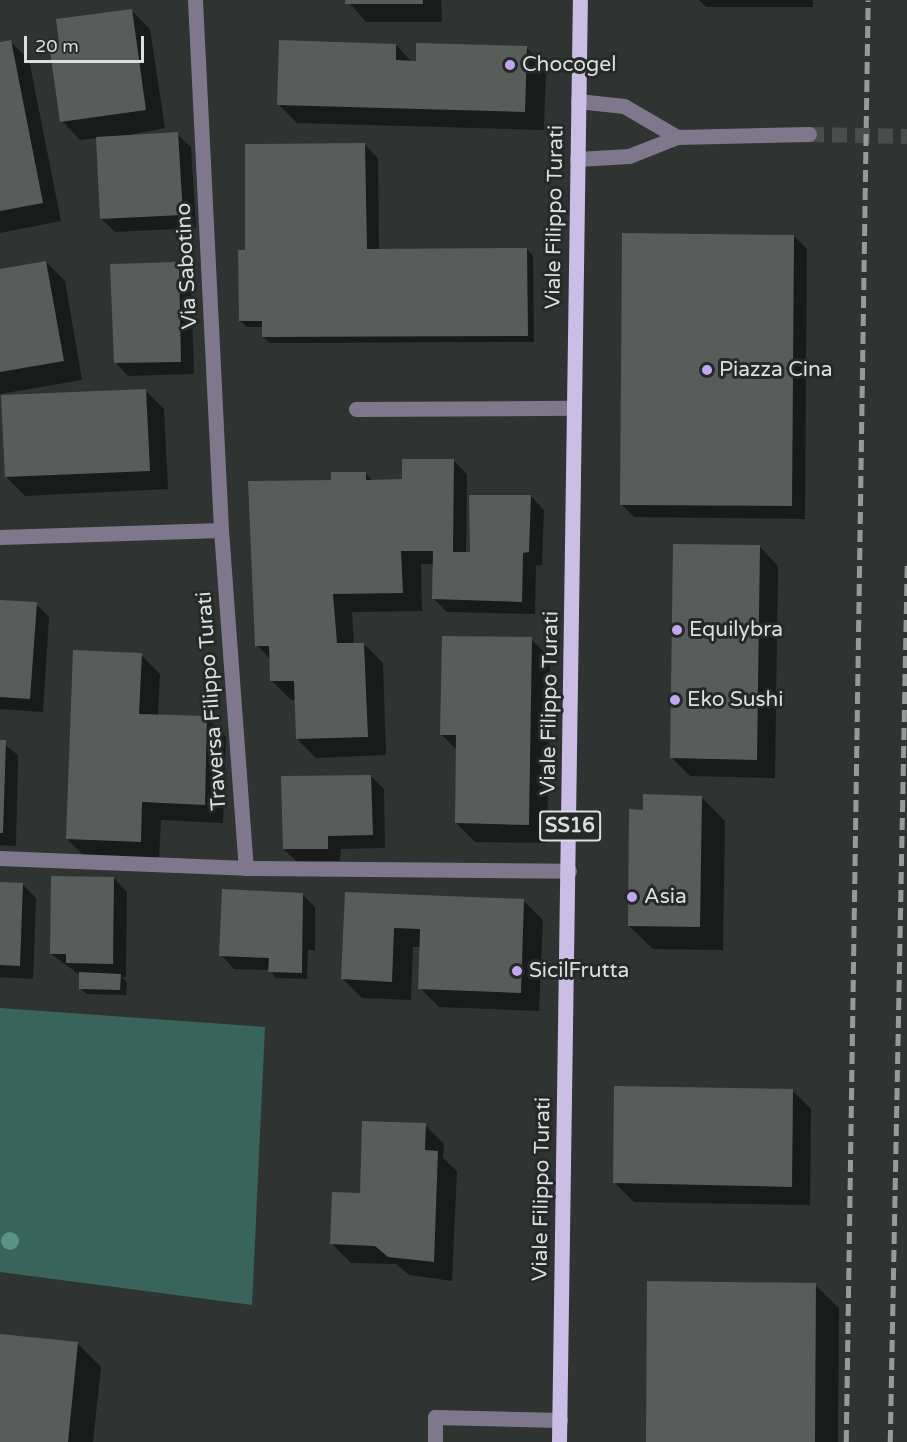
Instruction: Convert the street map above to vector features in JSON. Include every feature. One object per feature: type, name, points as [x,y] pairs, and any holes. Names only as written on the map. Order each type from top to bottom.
[{"type":"main road","name":"Viale Filippo Turati","points":[[559,1442],[569,872],[579,0]]},
{"type":"street","name":"Via Sabotino","points":[[195,0],[221,530]]},
{"type":"street","points":[[578,101],[624,106],[677,137]]},
{"type":"street","points":[[577,159],[630,156],[677,137],[809,134]]},
{"type":"street","points":[[356,410],[574,408]]},
{"type":"street","points":[[0,537],[221,530]]},
{"type":"street","name":"Traversa Filippo Turati","points":[[221,530],[246,868]]},
{"type":"street","points":[[0,858],[246,868],[569,872]]},
{"type":"street","points":[[435,1442],[435,1417],[560,1420]]},
{"type":"green space","points":[[0,1008],[265,1027],[252,1305],[0,1272]]},
{"type":"building","points":[[345,0],[423,0],[423,4],[345,4]]},
{"type":"building","points":[[132,9],[146,110],[60,122],[49,44],[59,43],[56,19]]},
{"type":"building","points":[[11,40],[43,203],[0,211],[0,42]]},
{"type":"building","points":[[279,40],[396,44],[396,60],[416,61],[416,43],[527,46],[525,112],[277,105]]},
{"type":"building","points":[[178,132],[183,215],[100,219],[96,137]]},
{"type":"building","points":[[365,143],[367,249],[527,248],[528,336],[262,337],[262,321],[239,321],[238,250],[245,250],[245,144]]},
{"type":"building","name":"Piazza Cina","points":[[622,233],[794,235],[792,506],[620,505]]},
{"type":"building","points":[[46,261],[64,361],[0,372],[0,269]]},
{"type":"building","points":[[179,262],[181,362],[114,363],[110,264]]},
{"type":"building","points":[[146,389],[150,471],[5,477],[1,395]]},
{"type":"building","points":[[402,459],[454,459],[453,552],[470,552],[469,495],[531,495],[529,552],[523,553],[522,602],[432,599],[433,551],[401,551],[403,593],[333,594],[337,643],[364,643],[368,737],[296,739],[294,681],[270,681],[269,646],[255,646],[248,481],[331,480],[331,472],[366,472],[366,480],[402,479]]},
{"type":"building","points":[[673,544],[760,545],[757,760],[670,758]]},
{"type":"building","points":[[0,600],[37,602],[30,699],[0,697]]},
{"type":"building","points":[[442,636],[532,637],[529,825],[455,823],[456,735],[440,735]]},
{"type":"building","points":[[73,650],[142,653],[139,714],[207,716],[205,805],[142,802],[141,842],[66,839]]},
{"type":"building","points":[[0,740],[6,740],[3,833],[0,833]]},
{"type":"building","points":[[371,775],[373,835],[328,836],[328,849],[283,849],[281,776]]},
{"type":"building","points":[[643,794],[702,796],[700,927],[628,926],[629,809],[643,810]]},
{"type":"building","points":[[51,876],[114,877],[113,964],[66,963],[66,954],[50,954]]},
{"type":"building","points":[[0,882],[23,883],[20,966],[0,965]]},
{"type":"building","points":[[222,889],[303,893],[302,973],[268,972],[269,958],[219,956]]},
{"type":"building","points":[[345,892],[524,899],[521,993],[418,989],[420,929],[394,928],[392,982],[341,979]]},
{"type":"building","points":[[79,972],[121,974],[120,990],[79,989]]},
{"type":"building","points":[[614,1086],[793,1089],[792,1187],[613,1183]]},
{"type":"building","points":[[362,1121],[426,1123],[425,1150],[438,1151],[434,1262],[388,1257],[375,1246],[330,1244],[332,1192],[360,1193]]},
{"type":"building","points":[[647,1281],[816,1283],[815,1442],[646,1442]]},
{"type":"building","points":[[0,1334],[78,1342],[68,1442],[0,1442]]},
{"type":"tunnel","points":[[809,134],[907,136]]},
{"type":"railway","points":[[846,1442],[868,0]]},
{"type":"railway","points":[[890,1442],[907,564]]},
{"type":"place","name":"Chocogel","points":[[510,65]]},
{"type":"place","name":"Piazza Cina","points":[[707,370]]},
{"type":"place","name":"Equilybra","points":[[677,630]]},
{"type":"place","name":"Eko Sushi","points":[[675,700]]},
{"type":"place","name":"Asia","points":[[632,897]]},
{"type":"place","name":"SicilFrutta","points":[[517,971]]}]
